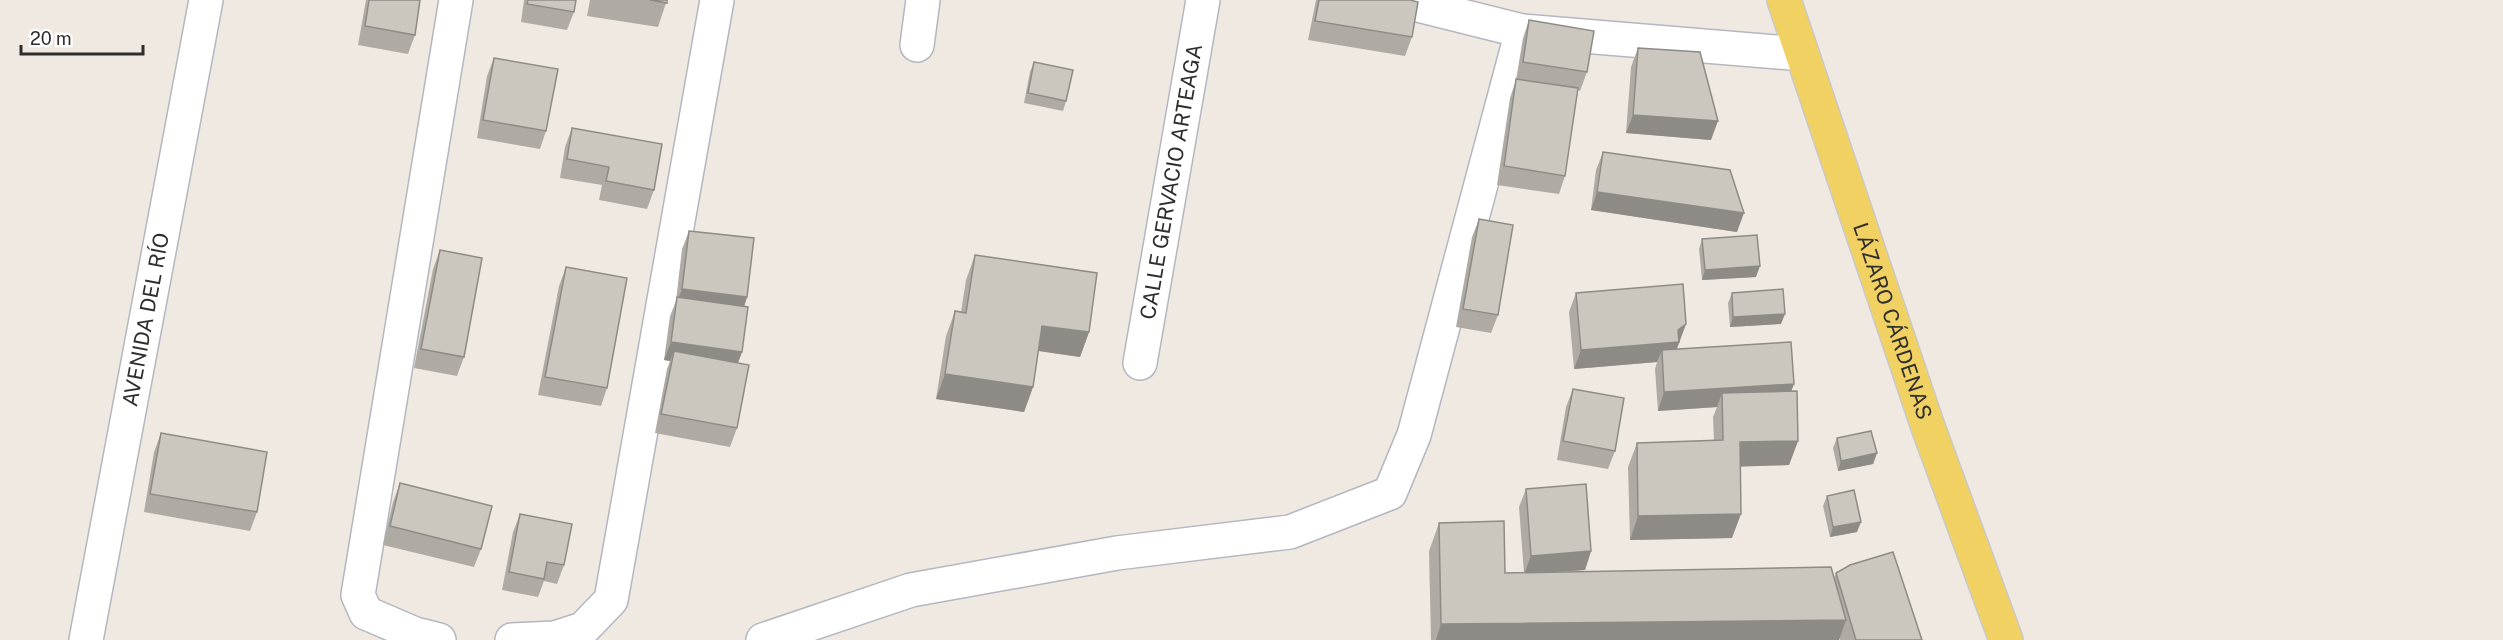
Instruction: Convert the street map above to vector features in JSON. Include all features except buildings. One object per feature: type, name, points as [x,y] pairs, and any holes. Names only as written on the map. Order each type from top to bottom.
[{"type":"main road","name":"LÁZARO CÁRDENAS","points":[[1784,0],[1928,427],[2006,640]]},
{"type":"street","name":"AVENIDA DEL RÍO","points":[[86,640],[206,0]]},
{"type":"street","points":[[439,640],[415,634],[366,613],[358,595],[456,0]]},
{"type":"street","points":[[512,640],[555,638],[583,629],[612,600],[717,0]]},
{"type":"street","points":[[917,45],[923,0]]},
{"type":"street","name":"CALLE GERVACIO ARTEAGA","points":[[1140,363],[1203,0]]},
{"type":"street","points":[[1398,0],[1522,31],[1802,54]]},
{"type":"street","points":[[763,640],[911,590],[1117,553],[1290,532],[1390,493],[1414,435],[1522,31]]}]
